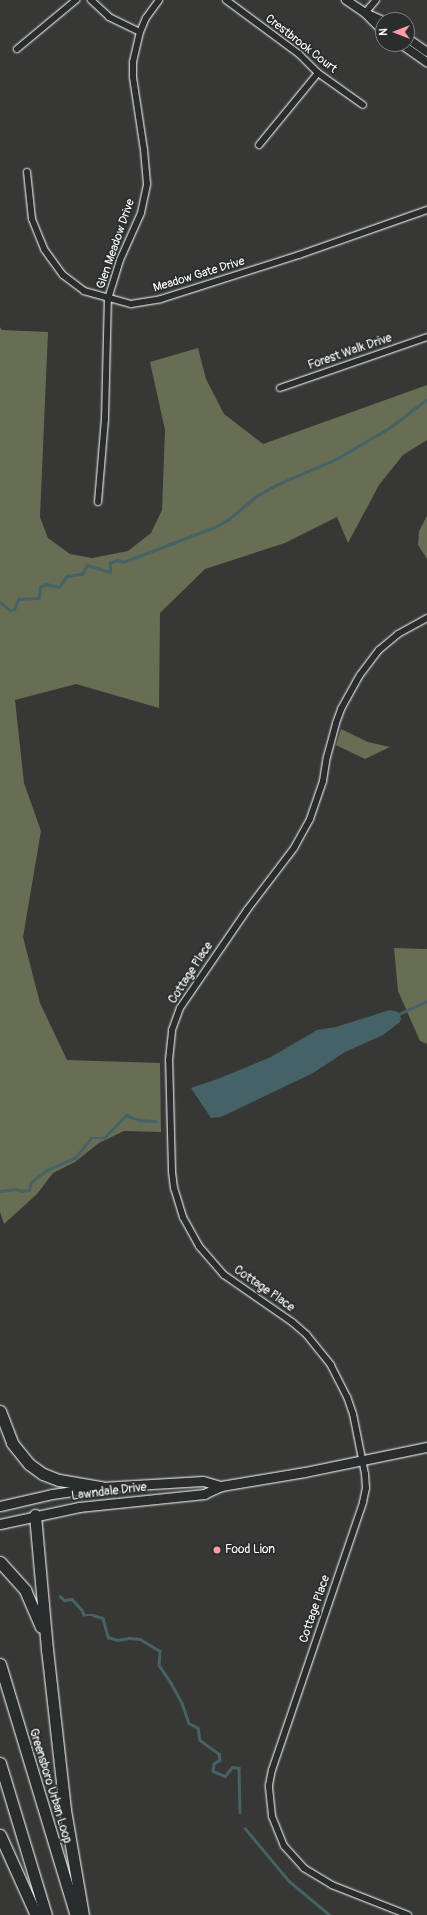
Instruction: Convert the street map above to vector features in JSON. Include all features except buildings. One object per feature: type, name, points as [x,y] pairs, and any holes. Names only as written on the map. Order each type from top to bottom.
[{"type":"highway","points":[[0,1410],[12,1443],[29,1464],[43,1474],[59,1480],[101,1487]]},
{"type":"highway","points":[[36,1515],[47,1649],[67,1829],[83,1915]]},
{"type":"highway","points":[[0,1562],[16,1579],[31,1601],[47,1649]]},
{"type":"highway","name":"Greensboro Urban Loop","points":[[0,1664],[76,1915]]},
{"type":"highway","points":[[0,1763],[46,1915]]},
{"type":"highway","points":[[0,1835],[36,1915]]},
{"type":"main road","name":"Lawndale Drive","points":[[0,1524],[36,1515],[85,1506],[204,1494],[221,1486],[363,1461],[427,1447]]},
{"type":"main road","name":"Lawndale Drive","points":[[0,1506],[52,1494],[101,1487],[203,1481],[221,1486]]},
{"type":"street","points":[[17,49],[76,0]]},
{"type":"street","points":[[91,0],[109,17],[140,32]]},
{"type":"street","name":"Glen Meadow Drive","points":[[98,502],[105,418],[108,299],[120,260],[141,213],[147,184],[144,150],[133,77],[134,54],[140,32],[146,18],[159,0]]},
{"type":"street","name":"Crestbrook Court","points":[[226,0],[299,54],[318,73],[363,105]]},
{"type":"street","points":[[346,0],[365,13],[375,17]]},
{"type":"street","points":[[365,13],[376,0]]},
{"type":"street","points":[[365,13],[375,23]]},
{"type":"street","points":[[415,44],[427,52]]},
{"type":"street","points":[[413,52],[427,62]]},
{"type":"street","points":[[259,145],[318,73]]},
{"type":"street","name":"Meadow Gate Drive","points":[[27,172],[32,219],[44,249],[63,275],[84,291],[108,299],[131,304],[161,299],[299,255],[427,210]]},
{"type":"street","name":"Forest Walk Drive","points":[[280,388],[427,337]]},
{"type":"street","name":"Cottage Place","points":[[408,1915],[332,1885],[304,1868],[284,1846],[277,1832],[269,1802],[269,1785],[275,1758],[363,1502],[366,1481],[353,1414],[347,1396],[331,1365],[319,1349],[292,1322],[224,1274],[199,1246],[183,1217],[174,1188],[171,1165],[169,1060],[172,1030],[180,1008],[247,910],[294,848],[310,819],[323,781],[327,757],[341,708],[360,675],[379,650],[388,642],[398,634],[427,618]]},
{"type":"green space","points":[[0,327],[2,330],[48,332],[40,517],[48,538],[70,554],[92,558],[128,551],[151,533],[162,510],[165,430],[150,362],[198,348],[206,379],[224,414],[263,444],[427,385],[427,440],[403,455],[379,485],[348,543],[337,517],[285,543],[205,569],[160,613],[159,708],[76,684],[15,700],[24,783],[41,831],[23,937],[40,1003],[67,1060],[160,1063],[161,1132],[124,1131],[99,1143],[75,1162],[53,1173],[37,1194],[4,1224],[0,1212]]},
{"type":"green space","points":[[427,516],[427,559],[418,545],[419,531]]},
{"type":"green space","points":[[341,729],[368,742],[390,747],[365,759],[336,745]]},
{"type":"green space","points":[[394,948],[427,949],[427,1044],[420,1041],[398,991]]},
{"type":"water","points":[[390,1010],[398,1012],[401,1018],[400,1022],[383,1035],[345,1052],[313,1073],[221,1117],[211,1118],[191,1088],[271,1057],[317,1030],[336,1027]]},
{"type":"waterway","points":[[0,602],[10,610],[14,610],[18,599],[39,598],[40,587],[46,584],[59,587],[67,576],[82,574],[87,565],[110,572],[110,563],[117,560],[123,562],[215,527],[229,519],[255,497],[274,486],[336,459],[389,428],[427,399]]},
{"type":"waterway","points":[[397,1015],[427,1001]]},
{"type":"waterway","points":[[0,1191],[16,1189],[22,1191],[29,1190],[31,1182],[45,1171],[76,1157],[91,1138],[104,1138],[126,1115],[139,1120],[155,1121]]},
{"type":"waterway","points":[[60,1596],[64,1600],[72,1599],[82,1610],[84,1615],[93,1615],[103,1618],[108,1637],[118,1640],[129,1638],[140,1639],[160,1651],[159,1665],[182,1703],[189,1723],[198,1728],[200,1740],[219,1754],[220,1760],[214,1764],[213,1771],[225,1776],[232,1767],[239,1768],[240,1812]]},
{"type":"waterway","points":[[245,1828],[289,1881],[330,1915]]},
{"type":"place","name":"Food Lion","points":[[217,1550]]}]
